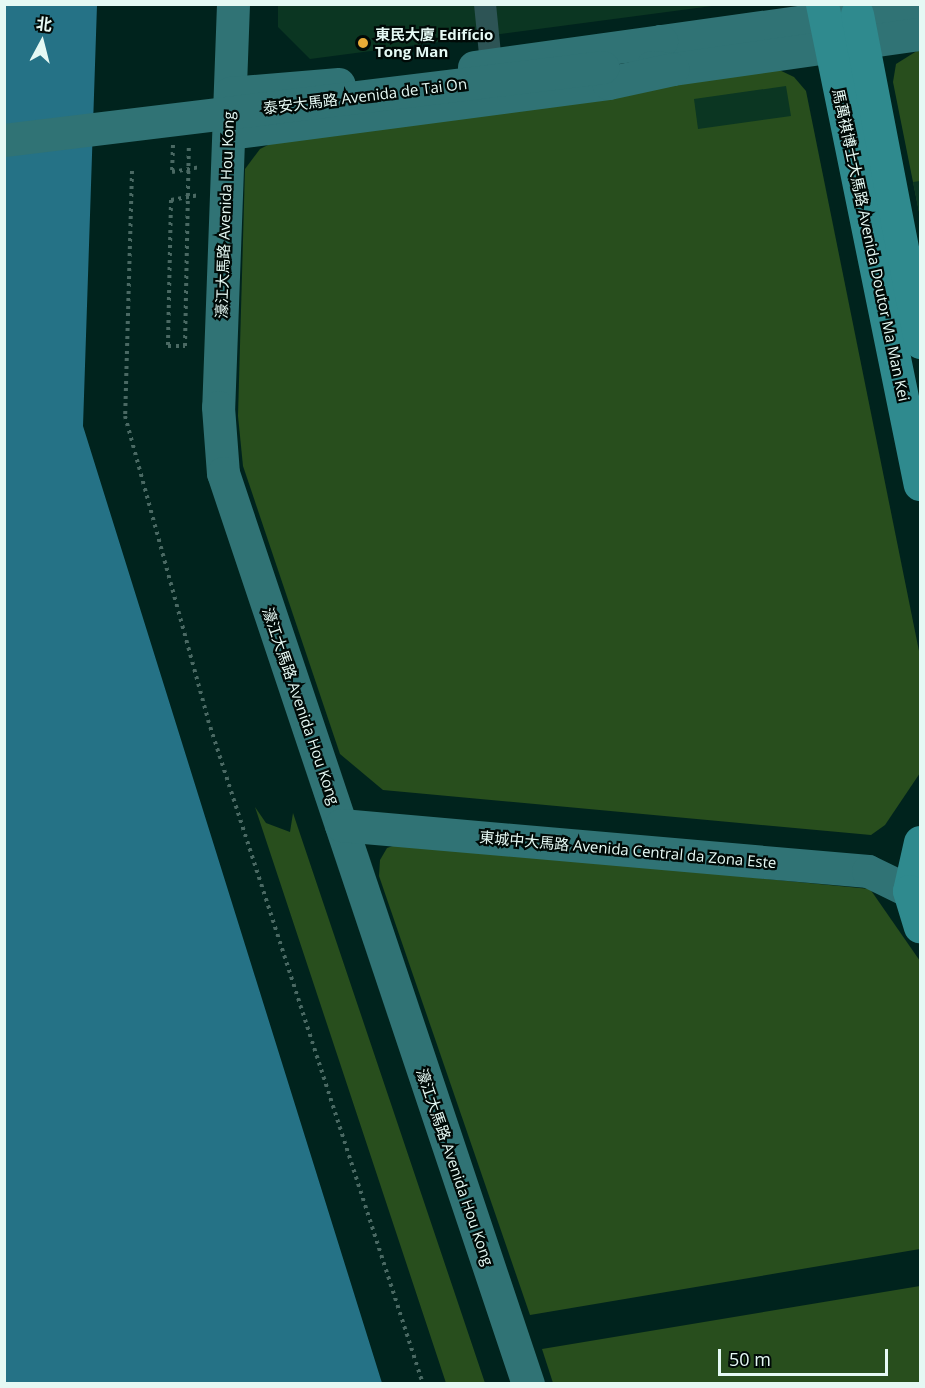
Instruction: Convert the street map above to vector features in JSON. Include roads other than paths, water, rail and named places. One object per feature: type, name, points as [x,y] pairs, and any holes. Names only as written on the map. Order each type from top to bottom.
[{"type":"main road","name":"濠江大馬路 Avenida Hou Kong","points":[[233,4],[218,407],[223,473],[528,1383]]},
{"type":"main road","name":"泰安大馬路 Avenida de Tai On","points":[[4,140],[611,65],[839,25],[921,5]]},
{"type":"main road","name":"泰安大馬路 Avenida de Tai On","points":[[839,25],[921,34]]},
{"type":"main road","name":"馬萬祺博士大馬路 Avenida Doutor Ma Man Kei","points":[[839,25],[921,342]]},
{"type":"main road","name":"馬萬祺博士大馬路 Avenida Doutor Ma Man Kei","points":[[839,25],[921,484]]},
{"type":"main road","points":[[230,93],[491,64],[667,55]]},
{"type":"main road","points":[[229,133],[608,83],[667,55]]},
{"type":"main road","name":"東城中大馬路 Avenida Central da Zona Este","points":[[341,825],[868,871],[909,891]]},
{"type":"main road","points":[[921,842],[909,891],[921,926]]},
{"type":"street","points":[[485,4],[491,64]]},
{"type":"water","points":[[5,5],[97,5],[83,426],[382,1383],[5,1384]]},
{"type":"place","name":"東民大廈 Edifício Tong Man","points":[[363,43]]}]
